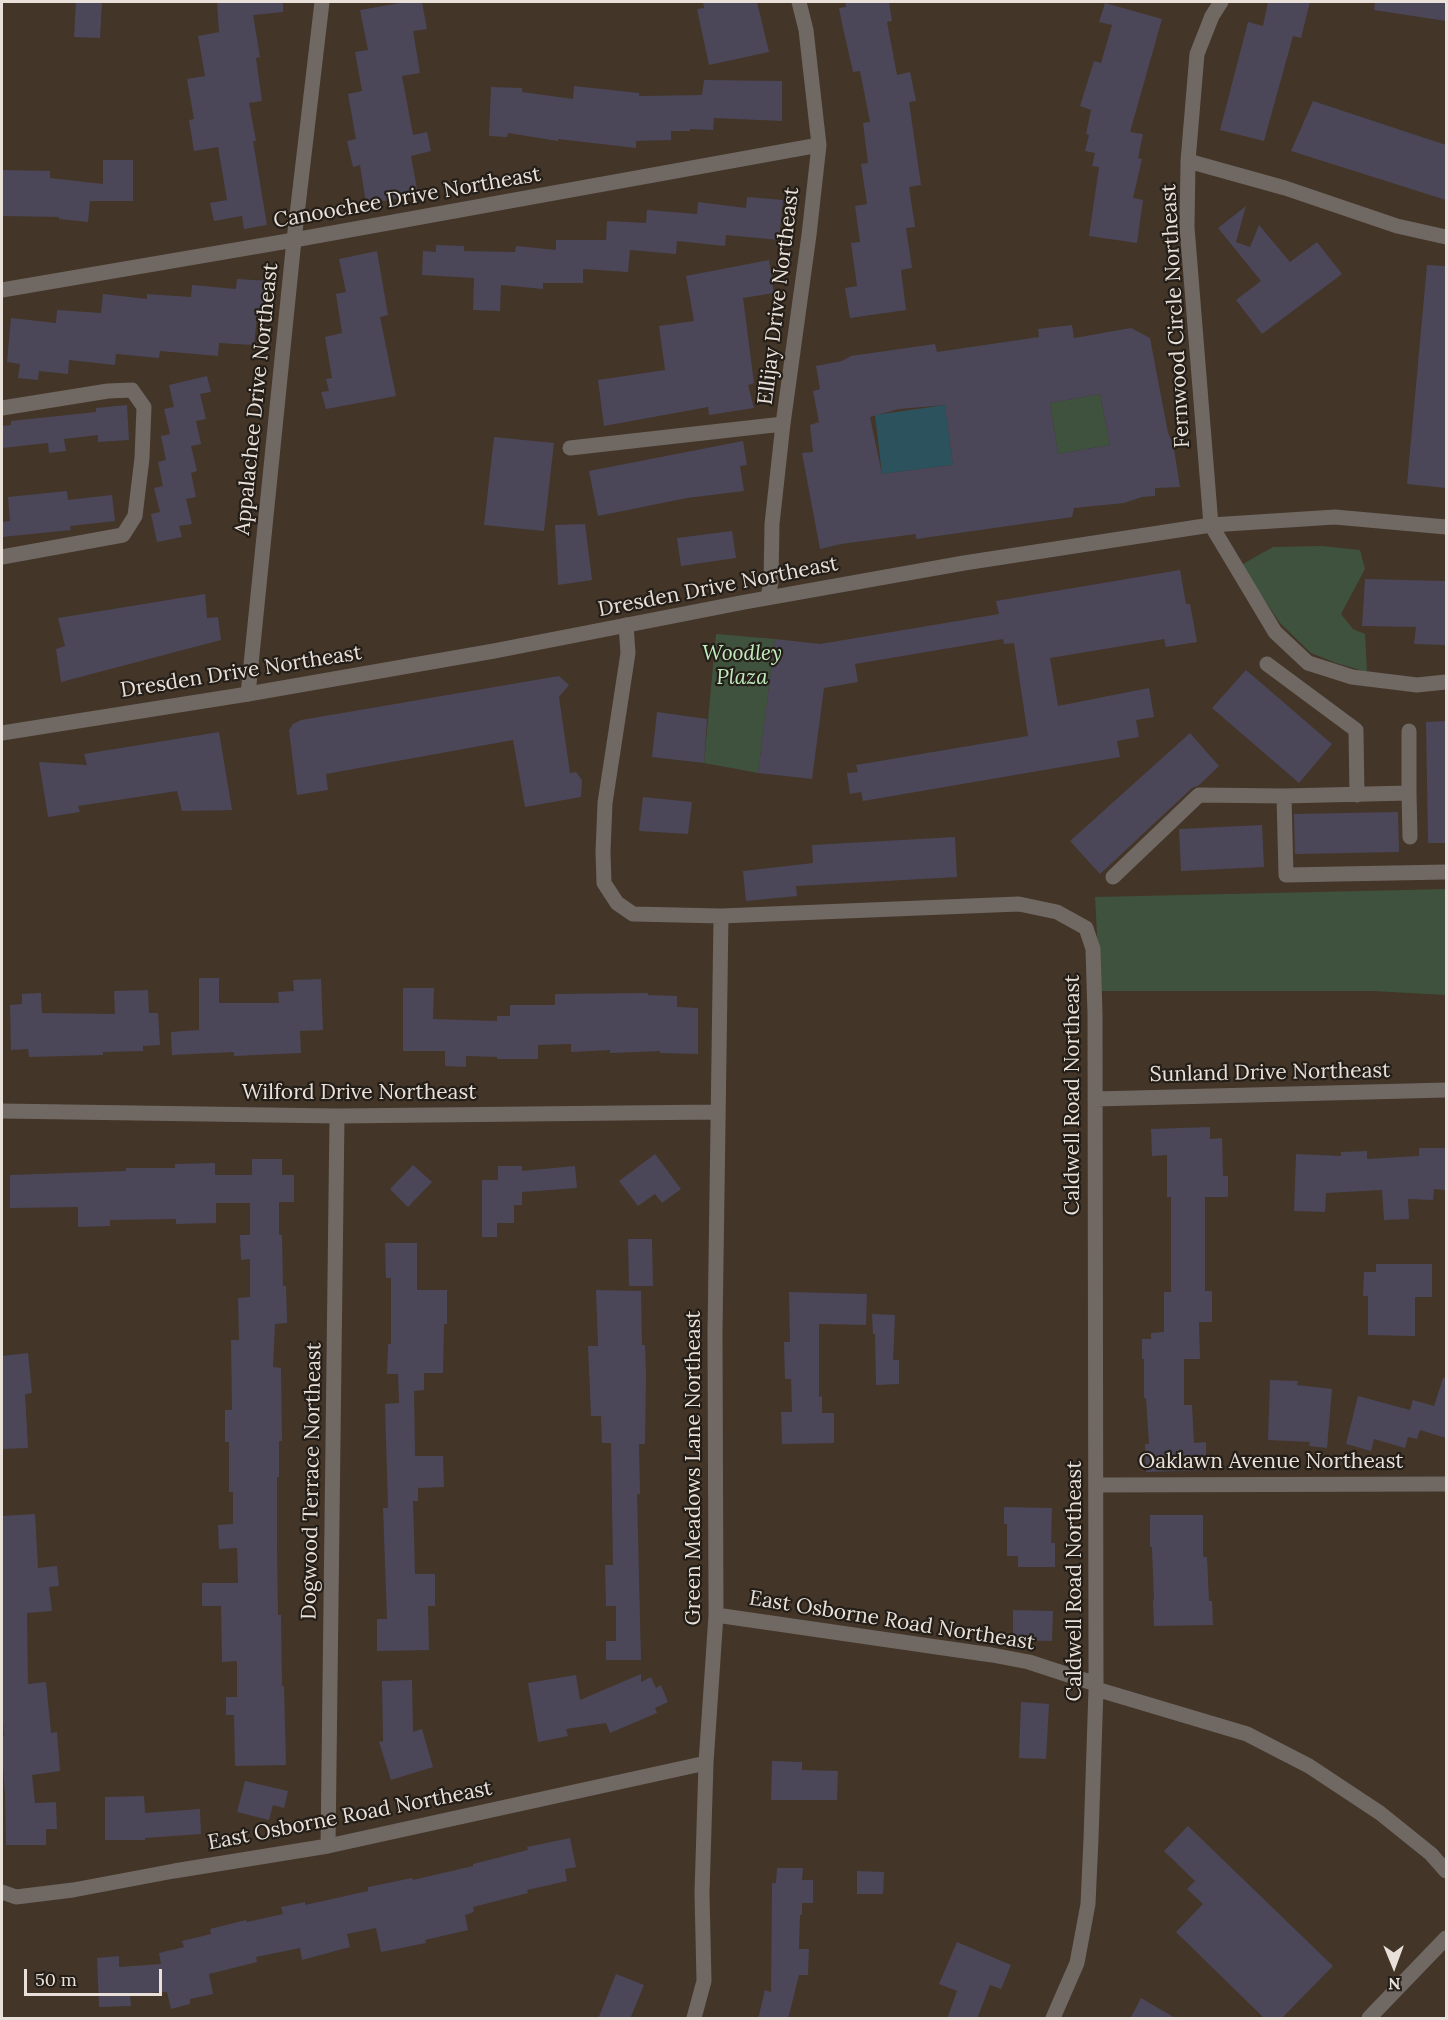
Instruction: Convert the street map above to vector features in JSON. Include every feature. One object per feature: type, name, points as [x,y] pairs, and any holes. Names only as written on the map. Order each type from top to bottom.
[{"type":"street","name":"Appalachee Drive Northeast","points":[[248,694],[294,240],[322,2]]},
{"type":"street","name":"Ellijay Drive Northeast","points":[[768,597],[771,582],[772,524],[783,424],[819,145],[806,30],[799,2]]},
{"type":"street","name":"Fernwood Circle Northeast","points":[[1210,525],[1187,227],[1188,160],[1197,54],[1212,15],[1221,2]]},
{"type":"street","name":"Canoochee Drive Northeast","points":[[2,290],[819,145]]},
{"type":"street","points":[[1188,160],[1285,188],[1397,226],[1446,237]]},
{"type":"street","points":[[2,408],[132,390],[144,407],[142,458],[135,516],[123,535],[2,557]]},
{"type":"street","points":[[570,448],[783,424]]},
{"type":"street","name":"Dresden Drive Northeast","points":[[2,733],[248,694],[494,651],[768,597],[964,563],[1210,525],[1335,517],[1446,527]]},
{"type":"street","points":[[1210,525],[1275,632],[1308,663],[1352,677],[1416,685],[1446,682]]},
{"type":"street","name":"Caldwell Road Northeast","points":[[626,625],[628,653],[605,803],[602,874],[604,883],[617,903],[633,914],[721,916],[1018,904],[1057,912],[1086,928],[1093,949],[1096,1686],[1088,1904],[1077,1964],[1053,2019]]},
{"type":"street","points":[[1267,664],[1356,730],[1357,795]]},
{"type":"street","points":[[1409,731],[1410,837]]},
{"type":"street","points":[[1113,877],[1199,795],[1284,796],[1409,793]]},
{"type":"street","points":[[1284,796],[1286,876],[1446,872]]},
{"type":"street","name":"Green Meadows Lane Northeast","points":[[694,2019],[704,1981],[702,1893],[706,1763],[716,1615],[715,1321],[721,916]]},
{"type":"street","name":"Sunland Drive Northeast","points":[[1095,1099],[1446,1090]]},
{"type":"street","name":"Wilford Drive Northeast","points":[[2,1111],[338,1116],[717,1112]]},
{"type":"street","name":"Dogwood Terrace Northeast","points":[[328,1846],[338,1116]]},
{"type":"street","name":"Oaklawn Avenue Northeast","points":[[1096,1485],[1446,1484]]},
{"type":"street","name":"East Osborne Road Northeast","points":[[716,1615],[1029,1662],[1247,1734],[1309,1766],[1380,1813],[1431,1854],[1446,1871]]},
{"type":"street","name":"East Osborne Road Northeast","points":[[2,1892],[16,1897],[73,1890],[328,1846],[706,1763]]},
{"type":"street","points":[[1369,2019],[1446,1938]]},
{"type":"green space","points":[[1100,394],[1110,445],[1058,454],[1050,403]]},
{"type":"green space","points":[[1322,546],[1360,550],[1365,569],[1341,614],[1353,629],[1365,634],[1367,672],[1311,653],[1280,623],[1241,565],[1273,547]]},
{"type":"green space","name":"Woodley Plaza","points":[[716,634],[775,639],[758,773],[704,763]]},
{"type":"green space","points":[[1446,889],[1446,995],[1372,991],[1100,991],[1095,897]]},
{"type":"water","points":[[945,405],[953,465],[882,474],[875,415]]},
{"type":"building","points":[[76,2],[102,2],[100,38],[74,37]]},
{"type":"building","points":[[217,2],[283,2],[283,12],[253,15],[260,57],[256,58],[262,101],[249,103],[267,225],[244,229],[242,216],[214,221],[210,203],[227,200],[218,147],[194,151],[189,120],[194,119],[187,79],[205,76],[198,36],[219,32]]},
{"type":"building","points":[[406,2],[422,2],[427,29],[413,31],[420,73],[402,76],[413,135],[427,132],[431,151],[411,156],[418,195],[366,204],[360,165],[353,167],[347,141],[356,139],[348,94],[362,91],[355,52],[368,50],[360,10]]},
{"type":"building","points":[[703,2],[757,2],[769,52],[709,65],[697,9],[704,8]]},
{"type":"building","points":[[845,2],[889,2],[892,21],[887,22],[897,75],[910,72],[916,101],[909,102],[921,185],[909,187],[915,227],[906,228],[912,268],[901,270],[906,310],[850,318],[845,288],[857,286],[851,243],[860,242],[855,206],[867,204],[861,164],[868,163],[863,123],[870,122],[860,71],[853,72],[843,28],[839,8],[846,7]]},
{"type":"building","points":[[1268,2],[1310,2],[1301,38],[1293,36],[1264,141],[1220,130],[1248,22],[1263,26]]},
{"type":"building","points":[[1375,2],[1446,2],[1446,21],[1374,10]]},
{"type":"building","points":[[1105,3],[1162,19],[1130,132],[1143,134],[1138,158],[1142,159],[1133,198],[1143,200],[1137,243],[1089,236],[1099,167],[1092,166],[1095,153],[1085,151],[1091,110],[1080,106],[1094,61],[1101,63],[1112,25],[1099,22]]},
{"type":"building","points":[[704,80],[782,81],[782,121],[714,118],[713,130],[671,131],[671,140],[636,141],[636,148],[558,139],[558,141],[508,133],[507,137],[489,136],[491,87],[522,88],[522,92],[573,99],[574,86],[639,93],[639,96],[702,95]]},
{"type":"building","points":[[1313,101],[1446,145],[1446,200],[1291,151]]},
{"type":"building","points":[[103,160],[133,160],[133,201],[90,201],[88,222],[59,219],[59,217],[2,216],[2,170],[50,171],[50,178],[103,184]]},
{"type":"building","points":[[747,197],[783,200],[779,240],[726,235],[725,246],[677,241],[676,254],[630,250],[628,272],[583,269],[583,283],[543,283],[543,289],[501,285],[500,311],[473,310],[474,278],[422,275],[423,251],[436,252],[436,245],[464,246],[464,251],[515,252],[516,246],[556,250],[556,240],[606,240],[607,221],[646,223],[647,210],[697,214],[698,202],[746,208]]},
{"type":"building","points":[[1246,206],[1236,242],[1250,247],[1259,225],[1290,262],[1317,242],[1342,274],[1262,334],[1236,300],[1261,281],[1218,228]]},
{"type":"building","points":[[377,251],[388,315],[380,317],[396,396],[326,409],[321,392],[329,391],[326,379],[332,378],[325,337],[342,333],[336,294],[346,292],[339,259]]},
{"type":"building","points":[[769,260],[774,293],[743,298],[754,383],[748,385],[754,408],[709,415],[708,407],[604,426],[598,380],[665,370],[659,326],[694,321],[686,276]]},
{"type":"building","points":[[1427,265],[1446,266],[1446,488],[1407,484]]},
{"type":"building","points":[[237,279],[270,281],[268,316],[257,316],[254,345],[219,343],[218,356],[160,351],[159,358],[116,354],[115,365],[69,360],[68,374],[39,371],[38,380],[18,378],[20,364],[7,362],[11,318],[56,323],[57,310],[101,313],[103,294],[147,299],[147,294],[191,297],[192,285],[236,289]]},
{"type":"building","points":[[1072,325],[1074,338],[1131,328],[1150,338],[1168,433],[1173,443],[1180,487],[1155,488],[1155,496],[1142,497],[1124,503],[1074,508],[1072,517],[916,539],[916,534],[820,549],[802,453],[813,452],[810,425],[819,422],[813,391],[820,389],[816,366],[842,361],[851,356],[935,344],[937,352],[1039,337],[1038,329]],"holes":[[[1100,394],[1110,445],[1058,454],[1050,403]],[[945,405],[953,465],[882,474],[870,417],[899,409]]]},
{"type":"building","points":[[207,376],[211,392],[200,394],[206,419],[196,421],[201,444],[191,446],[197,471],[191,473],[196,497],[186,499],[192,524],[179,526],[182,537],[157,542],[151,514],[160,512],[154,488],[163,486],[158,462],[166,460],[161,436],[170,434],[164,409],[174,407],[169,385]]},
{"type":"building","points":[[127,405],[129,440],[98,442],[98,435],[64,439],[66,451],[49,453],[48,443],[2,448],[2,426],[11,425],[11,421],[96,412],[96,408]]},
{"type":"building","points":[[494,437],[554,443],[544,531],[484,525]]},
{"type":"building","points":[[743,441],[747,465],[740,466],[744,491],[687,498],[598,516],[589,471]]},
{"type":"building","points":[[67,491],[68,500],[112,495],[115,521],[70,526],[71,530],[2,537],[2,522],[10,521],[8,497]]},
{"type":"building","points":[[585,524],[592,580],[558,585],[555,525]]},
{"type":"building","points":[[732,531],[736,558],[681,566],[677,538]]},
{"type":"building","points":[[1180,570],[1186,604],[1190,604],[1197,642],[1166,647],[1164,639],[1050,658],[1058,706],[1149,688],[1154,717],[1136,720],[1139,737],[1117,741],[1120,757],[863,801],[861,792],[850,794],[847,773],[858,772],[856,765],[1028,736],[1014,643],[1004,644],[1003,639],[855,664],[858,682],[824,688],[812,779],[758,773],[775,639],[820,644],[999,614],[996,601]]},
{"type":"building","points":[[1365,579],[1446,581],[1446,645],[1414,644],[1416,627],[1362,626]]},
{"type":"building","points":[[205,594],[207,618],[218,617],[221,640],[61,682],[56,649],[65,646],[58,618]]},
{"type":"building","points":[[1246,670],[1332,744],[1299,783],[1212,708]]},
{"type":"building","points":[[559,676],[569,685],[559,697],[570,773],[576,772],[582,780],[581,797],[525,807],[513,740],[326,774],[328,790],[297,795],[289,730],[293,724],[301,720]]},
{"type":"building","points":[[657,712],[707,719],[704,763],[652,757]]},
{"type":"building","points":[[1446,721],[1446,843],[1428,843],[1426,722]]},
{"type":"building","points":[[219,732],[232,810],[182,811],[177,791],[78,806],[80,812],[48,817],[39,762],[87,765],[84,754]]},
{"type":"building","points":[[1190,733],[1219,766],[1198,786],[1192,788],[1100,874],[1070,841]]},
{"type":"building","points":[[643,797],[692,802],[688,834],[639,831]]},
{"type":"building","points":[[1398,812],[1399,852],[1295,854],[1294,814]]},
{"type":"building","points":[[1262,825],[1264,867],[1181,871],[1179,829]]},
{"type":"building","points":[[955,837],[957,877],[796,886],[797,896],[746,901],[743,871],[813,863],[812,845]]},
{"type":"building","points":[[199,978],[219,978],[219,1003],[279,1003],[278,992],[294,991],[293,980],[321,979],[323,1030],[300,1031],[301,1053],[234,1056],[234,1052],[172,1055],[171,1032],[199,1030]]},
{"type":"building","points":[[403,988],[434,988],[433,1019],[497,1021],[497,1016],[510,1016],[510,1005],[555,1005],[555,994],[648,993],[648,995],[677,996],[677,1007],[698,1008],[698,1054],[660,1053],[660,1051],[610,1053],[610,1050],[571,1052],[571,1044],[538,1045],[538,1059],[466,1056],[466,1067],[445,1066],[445,1051],[403,1051]]},
{"type":"building","points":[[148,990],[149,1013],[158,1013],[160,1045],[143,1046],[143,1051],[103,1052],[103,1055],[29,1057],[28,1049],[11,1050],[10,1005],[22,1004],[22,994],[41,993],[42,1013],[115,1014],[114,991]]},
{"type":"building","points":[[1210,1127],[1210,1139],[1222,1138],[1223,1176],[1228,1176],[1228,1197],[1205,1197],[1205,1291],[1212,1291],[1212,1322],[1199,1322],[1200,1359],[1184,1359],[1184,1405],[1192,1405],[1194,1443],[1206,1442],[1206,1470],[1146,1472],[1145,1444],[1149,1444],[1146,1398],[1144,1398],[1142,1339],[1151,1339],[1151,1333],[1164,1332],[1164,1292],[1171,1292],[1171,1197],[1167,1197],[1167,1155],[1152,1156],[1151,1129]]},
{"type":"building","points":[[1419,1148],[1446,1148],[1445,1190],[1434,1189],[1433,1200],[1408,1199],[1409,1219],[1384,1220],[1382,1190],[1326,1193],[1325,1212],[1294,1211],[1296,1154],[1341,1156],[1341,1152],[1367,1151],[1367,1159],[1419,1156]]},
{"type":"building","points":[[655,1154],[681,1189],[662,1203],[655,1194],[638,1206],[619,1181]]},
{"type":"building","points":[[252,1159],[282,1159],[282,1175],[294,1175],[294,1202],[279,1202],[279,1235],[282,1235],[283,1286],[286,1286],[287,1323],[275,1324],[273,1367],[281,1368],[282,1441],[279,1441],[279,1477],[277,1477],[277,1547],[278,1615],[281,1615],[286,1765],[235,1766],[234,1715],[226,1715],[226,1697],[237,1697],[237,1661],[222,1662],[221,1606],[202,1606],[202,1583],[238,1583],[237,1548],[219,1549],[218,1525],[233,1524],[233,1492],[229,1492],[229,1442],[225,1442],[225,1410],[232,1410],[231,1340],[239,1340],[238,1298],[250,1297],[250,1259],[241,1260],[240,1235],[250,1235],[250,1203],[216,1203],[216,1223],[176,1224],[176,1219],[110,1220],[110,1226],[78,1227],[78,1207],[10,1208],[10,1175],[126,1171],[126,1168],[175,1168],[175,1164],[215,1163],[215,1175],[252,1175]]},
{"type":"building","points":[[413,1165],[432,1182],[408,1207],[390,1189]]},
{"type":"building","points":[[498,1166],[522,1166],[522,1171],[575,1166],[577,1188],[522,1192],[522,1205],[514,1205],[514,1223],[497,1223],[497,1237],[482,1237],[482,1180],[498,1180]]},
{"type":"building","points":[[628,1239],[652,1239],[653,1286],[629,1286]]},
{"type":"building","points":[[385,1243],[417,1243],[417,1290],[447,1290],[443,1373],[424,1373],[424,1390],[414,1391],[415,1456],[443,1456],[444,1487],[418,1488],[418,1501],[413,1501],[415,1574],[435,1574],[435,1606],[428,1606],[429,1650],[377,1651],[377,1619],[387,1619],[383,1508],[388,1508],[385,1404],[399,1403],[398,1374],[387,1374],[388,1344],[391,1344],[391,1278],[386,1278]]},
{"type":"building","points":[[1376,1264],[1432,1264],[1432,1297],[1415,1297],[1415,1336],[1368,1335],[1368,1296],[1363,1296],[1364,1272],[1376,1272]]},
{"type":"building","points":[[596,1290],[641,1291],[642,1345],[645,1345],[646,1374],[645,1444],[639,1444],[640,1494],[637,1494],[641,1660],[606,1660],[606,1641],[616,1641],[616,1606],[606,1606],[605,1565],[613,1565],[611,1443],[602,1443],[601,1416],[591,1416],[588,1346],[598,1346]]},
{"type":"building","points":[[789,1292],[867,1294],[866,1325],[819,1324],[819,1397],[822,1396],[822,1413],[834,1413],[834,1443],[782,1444],[781,1412],[792,1412],[791,1379],[785,1379],[784,1342],[790,1342]]},
{"type":"building","points":[[872,1314],[895,1315],[893,1360],[899,1360],[899,1384],[876,1385],[875,1334],[873,1334]]},
{"type":"building","points":[[28,1353],[32,1393],[25,1394],[28,1448],[2,1449],[2,1356]]},
{"type":"building","points":[[1443,1378],[1446,1378],[1446,1438],[1420,1430],[1417,1439],[1408,1437],[1405,1448],[1374,1439],[1371,1451],[1346,1444],[1358,1396],[1410,1410],[1413,1400],[1434,1406]]},
{"type":"building","points":[[1270,1380],[1298,1381],[1297,1385],[1332,1389],[1327,1448],[1309,1446],[1310,1442],[1268,1440]]},
{"type":"building","points":[[1004,1507],[1052,1508],[1051,1543],[1055,1543],[1055,1567],[1018,1567],[1018,1556],[1007,1556],[1007,1524],[1004,1524]]},
{"type":"building","points":[[35,1514],[38,1568],[57,1566],[59,1586],[49,1587],[52,1611],[27,1613],[28,1684],[46,1682],[51,1733],[57,1732],[60,1771],[32,1775],[35,1803],[56,1802],[57,1829],[46,1829],[46,1845],[6,1845],[2,1751],[2,1736],[4,1736],[2,1516]]},
{"type":"building","points":[[1150,1515],[1203,1515],[1203,1557],[1207,1557],[1209,1601],[1212,1601],[1213,1625],[1154,1626]]},
{"type":"building","points":[[1013,1610],[1053,1611],[1052,1641],[1013,1640]]},
{"type":"building","points":[[641,1674],[641,1682],[651,1677],[656,1688],[661,1685],[668,1702],[655,1708],[657,1713],[610,1733],[606,1723],[566,1729],[568,1736],[538,1742],[528,1683],[576,1675],[580,1700]]},
{"type":"building","points":[[412,1680],[413,1732],[422,1729],[433,1767],[391,1780],[379,1742],[383,1741],[382,1681]]},
{"type":"building","points":[[1021,1702],[1049,1704],[1046,1759],[1019,1758]]},
{"type":"building","points":[[772,1761],[802,1762],[802,1770],[838,1771],[837,1800],[771,1800]]},
{"type":"building","points":[[245,1781],[288,1791],[284,1808],[273,1805],[269,1820],[237,1812]]},
{"type":"building","points":[[144,1796],[145,1813],[200,1809],[201,1834],[145,1838],[145,1840],[105,1840],[105,1797]]},
{"type":"building","points":[[1188,1826],[1333,1966],[1281,2019],[1265,2019],[1176,1932],[1203,1904],[1187,1889],[1195,1881],[1164,1851]]},
{"type":"building","points":[[570,1838],[576,1867],[565,1869],[567,1881],[527,1890],[528,1893],[473,1907],[474,1912],[465,1915],[468,1930],[425,1940],[426,1943],[381,1952],[376,1928],[347,1934],[350,1947],[302,1960],[300,1948],[256,1957],[257,1962],[209,1974],[213,1994],[190,1999],[190,2004],[171,2009],[167,1992],[130,1994],[131,2006],[99,2007],[97,1958],[119,1956],[119,1967],[161,1964],[159,1953],[184,1947],[182,1941],[211,1934],[210,1929],[283,1914],[281,1907],[305,1902],[305,1905],[368,1891],[368,1887],[412,1878],[413,1880],[473,1866],[473,1864],[528,1850],[527,1847]]},
{"type":"building","points":[[777,1868],[803,1868],[802,1880],[813,1880],[813,1903],[802,1903],[802,1915],[800,1915],[799,1949],[809,1949],[808,1975],[799,1975],[788,2019],[758,2019],[765,1990],[771,1992],[772,1883],[776,1883]]},
{"type":"building","points":[[857,1871],[884,1872],[883,1894],[857,1894]]},
{"type":"building","points":[[957,1942],[1011,1965],[1001,1989],[990,1985],[977,2019],[947,2019],[957,1991],[939,1984]]},
{"type":"building","points":[[616,1974],[644,1985],[630,2019],[598,2019]]},
{"type":"building","points":[[1141,1998],[1177,2019],[1130,2019]]}]
